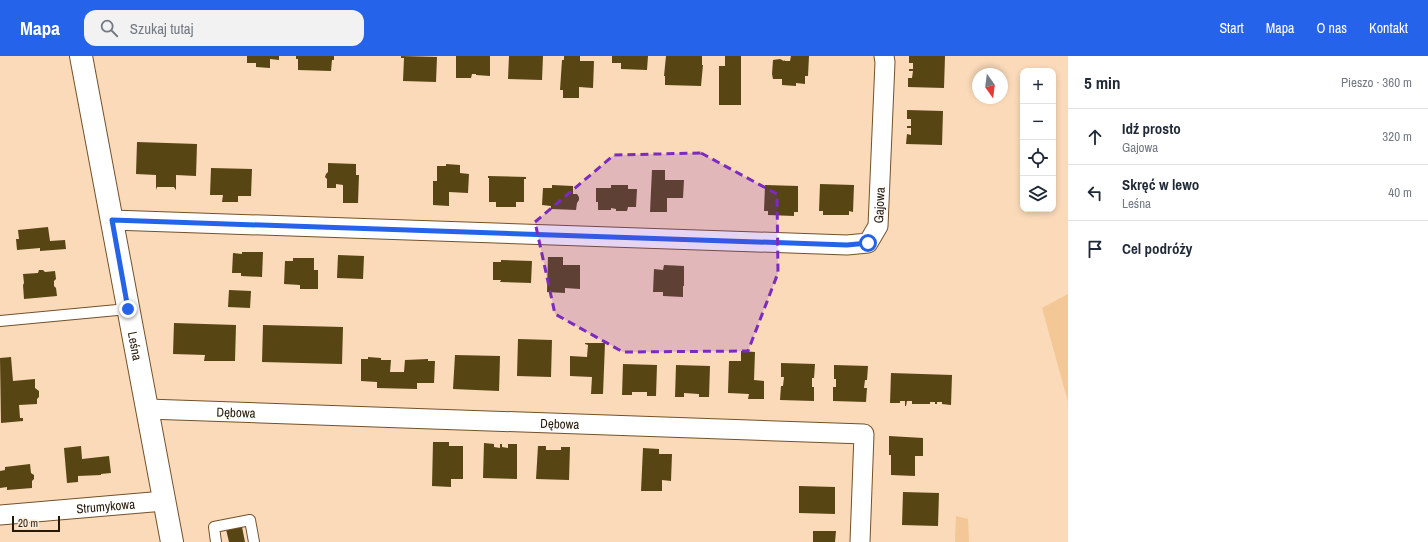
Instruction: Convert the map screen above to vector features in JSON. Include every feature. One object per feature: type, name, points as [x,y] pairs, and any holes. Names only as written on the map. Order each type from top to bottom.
[{"type":"street","name":"Leśna","points":[[81,56],[172,542]]},
{"type":"street","name":"Gajowa","points":[[112,220],[847,245],[868,243],[878,226],[885,62],[884,56]]},
{"type":"street","name":"Dębowa","points":[[147,409],[864,434],[860,542]]},
{"type":"street","name":"Strumykowa","points":[[0,515],[164,501]]},
{"type":"lane","points":[[0,321],[128,309]]},
{"type":"lane","points":[[216,542],[214,527],[250,520],[254,542]]},
{"type":"highlighted area","points":[[701,153],[777,194],[778,273],[748,351],[623,352],[555,314],[535,222],[614,155]]},
{"type":"shaded area","points":[[1068,294],[1068,402],[1042,308]]},
{"type":"shaded area","points":[[956,516],[968,519],[969,542],[955,542]]},
{"type":"building","points":[[247,56],[279,56],[279,60],[270,59],[270,68],[256,67],[256,63],[247,63]]},
{"type":"building","points":[[296,56],[334,56],[334,60],[332,60],[331,71],[298,70],[298,59],[296,59]]},
{"type":"building","points":[[401,56],[437,57],[436,82],[403,81],[404,58],[401,58]]},
{"type":"building","points":[[456,56],[490,56],[490,76],[472,74],[471,78],[456,78]]},
{"type":"building","points":[[509,56],[543,56],[542,80],[508,79]]},
{"type":"building","points":[[564,56],[580,56],[580,61],[594,61],[593,88],[579,87],[579,98],[563,98],[563,90],[560,90],[562,60],[564,60]]},
{"type":"building","points":[[612,56],[648,56],[647,70],[621,69],[621,63],[612,63]]},
{"type":"building","points":[[666,56],[702,56],[703,65],[701,86],[665,85],[664,76]]},
{"type":"building","points":[[725,56],[741,56],[741,105],[719,105],[719,66],[725,66]]},
{"type":"building","points":[[791,56],[809,56],[808,76],[805,76],[805,84],[796,83],[796,86],[782,85],[782,79],[773,79],[773,60],[780,59],[790,61]]},
{"type":"building","points":[[909,56],[945,56],[944,88],[908,87],[908,78],[912,78],[913,71],[909,71],[909,69],[913,69],[913,63],[909,63]]},
{"type":"building","points":[[907,110],[943,111],[942,145],[906,144],[907,134],[911,135],[911,128],[907,128],[907,126],[911,126],[911,119],[907,119]]},
{"type":"building","points":[[137,142],[197,144],[196,176],[176,175],[176,190],[174,187],[157,187],[156,190],[156,175],[136,174]]},
{"type":"building","points":[[328,163],[356,164],[356,175],[359,175],[358,203],[343,203],[343,185],[336,184],[336,188],[327,188],[327,179],[325,177],[328,172]]},
{"type":"building","points":[[446,164],[460,165],[460,173],[469,174],[468,193],[449,192],[449,206],[433,205],[433,181],[437,181],[437,166],[446,166]]},
{"type":"building","points":[[211,168],[252,169],[251,196],[238,196],[238,202],[222,202],[223,195],[210,195]]},
{"type":"building","points":[[652,170],[665,170],[665,180],[684,180],[683,198],[667,198],[667,212],[650,212]]},
{"type":"building","points":[[488,176],[526,177],[526,179],[524,179],[524,202],[516,202],[516,207],[496,207],[496,202],[489,202]]},
{"type":"building","points":[[820,184],[854,185],[853,212],[849,211],[849,215],[823,215],[823,211],[819,211]]},
{"type":"building","points":[[552,185],[573,186],[573,194],[577,194],[579,197],[576,210],[551,209],[551,206],[542,205],[543,188],[552,188]]},
{"type":"building","points":[[611,185],[628,185],[628,189],[637,189],[636,207],[628,207],[627,211],[616,211],[616,209],[611,208],[611,210],[598,210],[598,202],[596,202],[596,188],[611,188]]},
{"type":"building","points":[[765,185],[798,186],[798,212],[794,212],[794,216],[768,215],[768,211],[764,211]]},
{"type":"building","points":[[48,227],[50,241],[65,240],[66,249],[40,251],[40,248],[17,250],[16,239],[19,239],[18,230]]},
{"type":"building","points":[[242,252],[263,252],[262,277],[241,276],[241,273],[232,273],[233,253],[242,254]]},
{"type":"building","points":[[338,255],[364,256],[363,279],[337,278]]},
{"type":"building","points":[[548,257],[563,257],[563,265],[580,265],[580,289],[565,288],[565,293],[547,292]]},
{"type":"building","points":[[293,258],[314,258],[314,270],[318,270],[318,289],[300,289],[300,285],[284,284],[285,261],[293,261]]},
{"type":"building","points":[[501,260],[532,261],[531,283],[500,282],[501,280],[493,280],[493,262],[501,262]]},
{"type":"building","points":[[664,265],[684,266],[683,297],[663,296],[663,292],[653,292],[654,269],[663,270]]},
{"type":"building","points":[[39,270],[43,270],[45,272],[55,271],[56,279],[54,281],[54,286],[56,288],[57,296],[24,299],[23,274],[38,273]]},
{"type":"building","points":[[229,290],[251,291],[250,308],[228,307]]},
{"type":"building","points":[[174,323],[236,325],[235,361],[204,361],[205,355],[173,354]]},
{"type":"building","points":[[263,325],[343,327],[342,364],[262,362]]},
{"type":"building","points":[[518,339],[552,340],[551,377],[517,376]]},
{"type":"building","points":[[585,343],[605,343],[603,394],[591,394],[592,377],[570,376],[570,356],[587,357],[588,345]]},
{"type":"building","points":[[741,351],[755,352],[754,380],[764,381],[764,399],[748,399],[749,394],[728,393],[729,361],[741,361]]},
{"type":"building","points":[[455,355],[500,356],[499,391],[453,389]]},
{"type":"building","points":[[11,357],[13,381],[35,379],[35,388],[39,391],[39,397],[37,399],[37,404],[19,405],[20,418],[23,418],[23,421],[1,423],[0,358]]},
{"type":"building","points":[[368,357],[381,358],[381,360],[391,360],[390,372],[404,372],[405,360],[428,359],[428,361],[435,361],[434,383],[417,383],[417,389],[377,388],[377,382],[361,381],[361,359],[368,359]]},
{"type":"building","points":[[781,363],[815,364],[814,378],[812,378],[812,387],[814,387],[814,401],[780,400],[781,386],[783,386],[784,377],[781,377]]},
{"type":"building","points":[[623,364],[657,365],[656,396],[647,396],[647,392],[632,392],[632,395],[622,395]]},
{"type":"building","points":[[676,365],[710,366],[709,397],[699,397],[699,394],[684,393],[684,397],[675,397]]},
{"type":"building","points":[[834,365],[868,366],[867,380],[865,380],[864,388],[867,388],[866,402],[833,401],[833,387],[836,387],[836,379],[834,379]]},
{"type":"building","points":[[891,373],[952,375],[951,405],[942,404],[942,402],[937,402],[937,404],[935,404],[935,402],[930,402],[930,404],[912,404],[912,401],[907,401],[906,406],[905,401],[900,401],[900,403],[890,403]]},
{"type":"building","points":[[889,436],[923,438],[923,456],[915,456],[915,476],[891,475]]},
{"type":"building","points":[[433,442],[449,442],[449,446],[463,446],[463,479],[451,479],[451,487],[432,486]]},
{"type":"building","points":[[484,443],[494,444],[494,447],[500,448],[500,444],[502,444],[502,447],[508,448],[508,444],[517,444],[517,479],[483,478]]},
{"type":"building","points":[[81,446],[82,459],[109,456],[111,473],[78,476],[78,482],[67,483],[64,448]]},
{"type":"building","points":[[538,446],[546,446],[546,450],[561,450],[561,447],[570,447],[569,480],[536,479]]},
{"type":"building","points":[[643,448],[659,449],[659,454],[672,454],[671,481],[662,480],[662,491],[641,491]]},
{"type":"building","points":[[30,464],[31,473],[34,475],[32,488],[7,490],[7,487],[0,488],[0,471],[5,470],[5,467]]},
{"type":"building","points":[[799,486],[835,487],[835,514],[799,513]]},
{"type":"building","points":[[903,492],[939,493],[938,526],[902,525]]},
{"type":"building","points":[[241,522],[245,542],[229,542],[225,525]]},
{"type":"building","points":[[813,531],[836,531],[835,542],[813,542]]},
{"type":"route","points":[[128,309],[112,220],[847,245],[868,243]]}]
